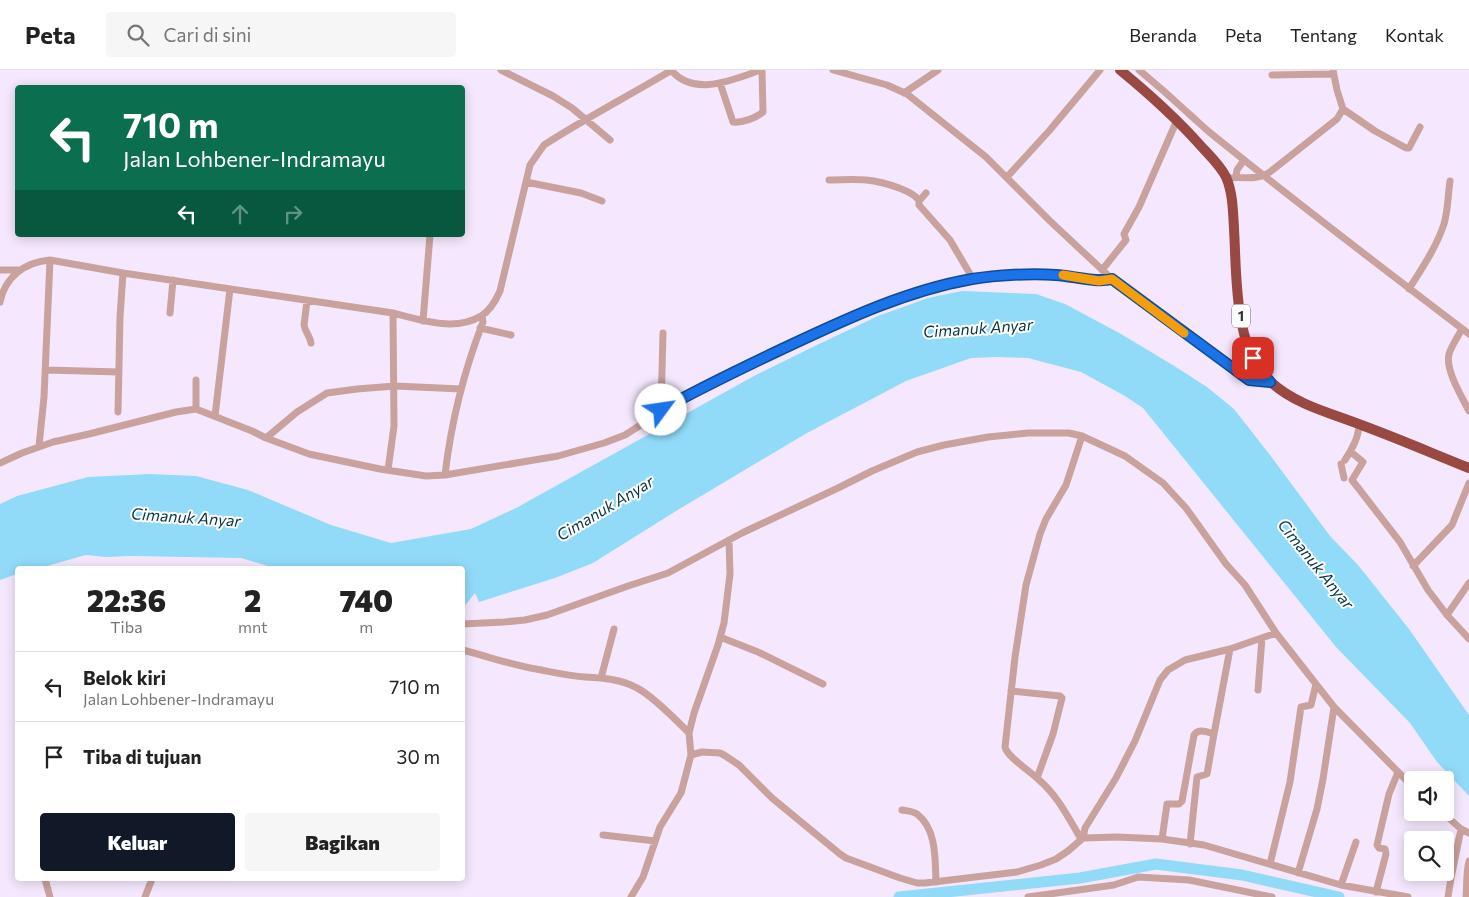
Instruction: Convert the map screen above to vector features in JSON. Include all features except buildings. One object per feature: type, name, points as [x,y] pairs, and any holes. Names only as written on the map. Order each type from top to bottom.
[{"type":"highway","name":"1","points":[[1120,70],[1177,120],[1216,162],[1233,175],[1230,190],[1234,219],[1239,307],[1244,336],[1253,358],[1270,382],[1299,401],[1469,468]]},
{"type":"street","points":[[501,70],[554,96],[610,140]]},
{"type":"street","points":[[0,302],[9,281],[10,270],[39,261],[50,260],[307,301],[424,316],[451,324],[468,321],[482,316],[491,307],[500,291],[530,165],[544,144],[672,70],[677,77],[701,85],[720,83],[762,70],[763,112],[736,123],[733,122],[720,83]]},
{"type":"street","points":[[833,70],[887,84],[904,93],[979,150],[1050,221],[1112,279],[1249,380],[1270,382]]},
{"type":"street","points":[[904,93],[938,70]]},
{"type":"street","points":[[1007,177],[1049,131],[1100,70]]},
{"type":"street","points":[[1139,70],[1260,176],[1338,233],[1460,332],[1469,334]]},
{"type":"street","points":[[1272,75],[1333,72],[1343,109],[1375,131],[1406,148],[1409,148],[1420,127]]},
{"type":"street","points":[[1243,161],[1233,175],[1245,178],[1260,176],[1318,135],[1337,119],[1343,109]]},
{"type":"street","points":[[1102,270],[1126,240],[1124,234],[1139,207],[1177,120]]},
{"type":"street","points":[[829,180],[872,180],[905,190],[920,200]]},
{"type":"street","points":[[1409,289],[1434,247],[1444,224],[1450,181]]},
{"type":"street","points":[[526,182],[581,193],[602,200]]},
{"type":"street","points":[[926,193],[920,200],[919,205],[950,240],[973,279]]},
{"type":"street","points":[[424,316],[430,237]]},
{"type":"street","points":[[39,446],[46,370],[50,260]]},
{"type":"street","points":[[118,412],[123,273]]},
{"type":"street","points":[[0,463],[39,446],[176,412],[196,409],[309,454],[426,476],[444,475],[558,456],[625,435],[661,410],[695,390],[842,321],[895,300],[937,287],[973,279],[1024,275],[1075,276],[1099,281],[1112,279]]},
{"type":"street","points":[[170,313],[173,280]]},
{"type":"street","points":[[215,416],[230,289]]},
{"type":"street","points":[[307,301],[304,325],[310,335],[311,343]]},
{"type":"street","points":[[388,470],[394,428],[393,313]]},
{"type":"street","points":[[444,475],[450,436],[461,389],[483,322],[482,316]]},
{"type":"street","points":[[480,328],[511,335]]},
{"type":"street","points":[[1460,332],[1450,353],[1450,367],[1457,387],[1469,411]]},
{"type":"street","points":[[661,410],[663,333]]},
{"type":"street","points":[[46,370],[118,372]]},
{"type":"street","points":[[196,380],[196,409]]},
{"type":"street","points":[[266,438],[297,412],[327,394],[356,388],[395,386],[461,389]]},
{"type":"street","points":[[1344,478],[1343,462],[1351,452],[1359,424]]},
{"type":"street","points":[[465,624],[525,620],[547,615],[668,573],[729,540],[872,471],[917,452],[988,437],[1028,433],[1068,433],[1082,436],[1125,456],[1163,483],[1186,508],[1226,564],[1245,585],[1276,633],[1334,707],[1404,778]]},
{"type":"street","points":[[1082,436],[1066,485],[1046,519],[1040,534],[1026,585],[1006,728],[1005,750],[1056,797],[1082,839]]},
{"type":"street","points":[[1351,452],[1363,462],[1352,480],[1396,536],[1428,590],[1469,639]]},
{"type":"street","points":[[1413,566],[1452,525],[1469,483]]},
{"type":"street","points":[[631,897],[642,877],[660,826],[681,794],[691,755],[689,733],[694,713],[724,623],[730,574],[729,540]]},
{"type":"street","points":[[1447,615],[1469,583]]},
{"type":"street","points":[[601,678],[614,629]]},
{"type":"street","points":[[691,755],[702,752],[724,755],[740,765],[772,798],[846,858],[917,883],[1017,872],[1056,859],[1082,839],[1085,828],[1116,778],[1135,741],[1160,680],[1168,670],[1185,660],[1230,649],[1276,633]]},
{"type":"street","points":[[720,637],[758,652],[823,684]]},
{"type":"street","points":[[1258,690],[1262,638]]},
{"type":"street","points":[[1190,844],[1197,777],[1207,774],[1230,649]]},
{"type":"street","points":[[465,651],[535,669],[620,681],[638,688],[689,733]]},
{"type":"street","points":[[1270,864],[1290,782],[1301,707],[1311,705],[1316,684]]},
{"type":"street","points":[[1011,690],[1060,696],[1062,698],[1053,734],[1037,778]]},
{"type":"street","points":[[1298,873],[1317,810],[1334,707]]},
{"type":"street","points":[[1162,839],[1167,804],[1179,804],[1182,801],[1194,735],[1200,731],[1214,734]]},
{"type":"street","points":[[1376,892],[1386,854],[1385,849],[1378,848],[1377,845],[1390,794],[1398,772]]},
{"type":"street","points":[[902,810],[918,814],[930,831],[933,842],[936,882]]},
{"type":"street","points":[[1452,821],[1469,833]]},
{"type":"street","points":[[1448,897],[1461,829]]},
{"type":"street","points":[[603,835],[654,841]]},
{"type":"street","points":[[1082,839],[1117,837],[1162,839],[1204,845],[1341,885],[1391,896],[1408,897]]},
{"type":"street","points":[[1341,885],[1356,842]]},
{"type":"street","points":[[1466,897],[1466,874],[1469,861]]},
{"type":"street","points":[[1028,897],[1114,885],[1138,877],[1189,880],[1272,897]]},
{"type":"street","points":[[45,881],[50,897]]},
{"type":"street","points":[[145,897],[151,881]]},
{"type":"water","name":"Cimanuk Anyar","points":[[962,291],[1036,294],[1065,304],[1121,334],[1207,387],[1234,409],[1330,536],[1358,565],[1409,629],[1469,715],[1469,796],[1454,780],[1454,771],[1445,771],[1410,723],[1336,647],[1143,408],[1081,372],[1028,358],[971,358],[906,381],[807,433],[593,563],[555,578],[479,602],[475,593],[465,606],[465,566],[268,566],[241,558],[106,557],[86,555],[47,566],[15,566],[15,575],[0,580],[0,504],[17,496],[88,477],[150,474],[196,476],[248,490],[331,525],[391,543],[471,529],[516,508],[754,376],[878,316],[928,298]]},
{"type":"waterway","points":[[899,897],[1080,878],[1156,864],[1242,875],[1339,897]]},
{"type":"slow traffic","points":[[1063,275],[1099,281],[1112,279],[1184,333]]},
{"type":"route","points":[[661,410],[695,390],[842,321],[895,300],[937,287],[973,279],[1032,275],[1075,276],[1103,281],[1112,279],[1249,380],[1270,382],[1253,358]]}]
